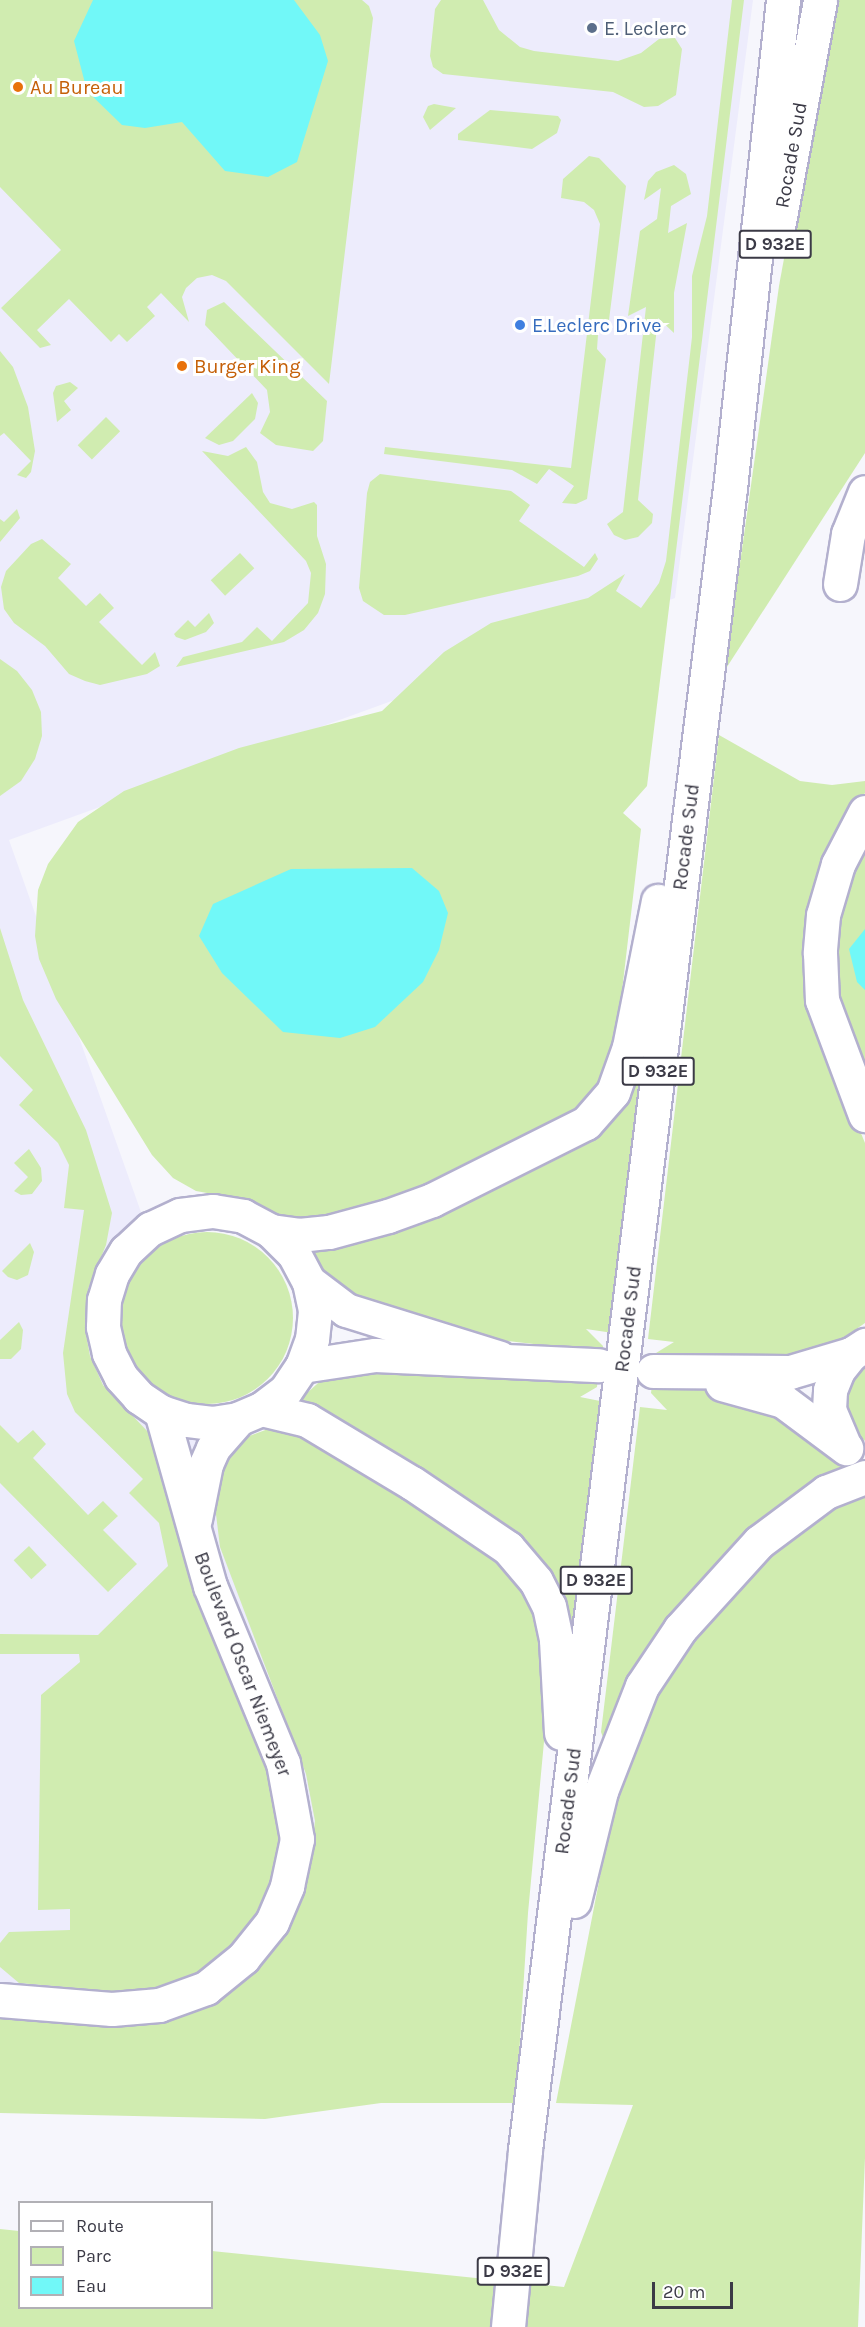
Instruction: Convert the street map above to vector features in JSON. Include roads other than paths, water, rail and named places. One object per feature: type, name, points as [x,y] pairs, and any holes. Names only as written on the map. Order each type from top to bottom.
[{"type":"main road","name":"Rocade Sud","points":[[508,2327],[517,2216],[730,488],[783,0]]},
{"type":"main road","name":"Rocade Sud","points":[[730,488],[820,0]]},
{"type":"main road","points":[[840,584],[848,534],[865,492]]},
{"type":"main road","points":[[271,1231],[299,1235],[329,1232],[388,1216],[432,1200],[586,1123],[613,1092],[629,1047],[669,850],[690,803]]},
{"type":"main road","points":[[865,812],[838,864],[823,915],[820,953],[822,1000],[865,1115]]},
{"type":"main road","points":[[250,1414],[285,1391],[302,1366],[312,1339],[315,1311],[309,1282],[294,1254],[271,1231],[243,1216],[213,1210],[180,1215],[150,1229],[126,1251],[112,1274],[104,1300],[103,1327],[109,1353],[121,1377],[139,1397],[161,1412],[203,1422],[250,1414],[307,1420],[412,1483],[508,1548],[536,1581],[549,1606],[556,1640],[566,1821]]},
{"type":"main road","points":[[309,1282],[361,1317],[500,1358]]},
{"type":"main road","points":[[653,1371],[686,1374],[790,1372],[858,1350]]},
{"type":"main road","points":[[856,1455],[834,1430],[829,1410],[830,1390],[838,1370],[858,1350]]},
{"type":"main road","points":[[302,1366],[375,1354],[500,1358],[599,1365]]},
{"type":"main road","points":[[686,1374],[783,1401],[856,1455]]},
{"type":"main road","name":"Boulevard Oscar Niemeyer","points":[[0,2000],[112,2010],[159,2005],[206,1988],[243,1958],[276,1913],[287,1886],[297,1839],[294,1806],[284,1763],[210,1586],[161,1412]]},
{"type":"main road","name":"Boulevard Oscar Niemeyer","points":[[194,1530],[206,1464],[213,1448],[250,1414]]},
{"type":"main road","points":[[533,2087],[601,1791],[642,1686],[680,1629],[759,1542],[826,1492],[865,1477]]},
{"type":"water","points":[[93,0],[294,0],[320,35],[328,61],[297,162],[268,177],[225,171],[182,122],[145,128],[122,125],[87,91],[74,41]]},
{"type":"water","points":[[412,868],[439,891],[448,913],[439,950],[423,982],[375,1027],[340,1038],[283,1032],[222,973],[199,936],[213,904],[291,869]]},
{"type":"water","points":[[865,929],[865,990],[857,982],[849,949]]},
{"type":"place","name":"E. Leclerc","points":[[592,28]]},
{"type":"place","name":"Au Bureau","points":[[18,87]]},
{"type":"place","name":"E.Leclerc Drive","points":[[520,325]]},
{"type":"place","name":"Burger King","points":[[182,366]]}]
